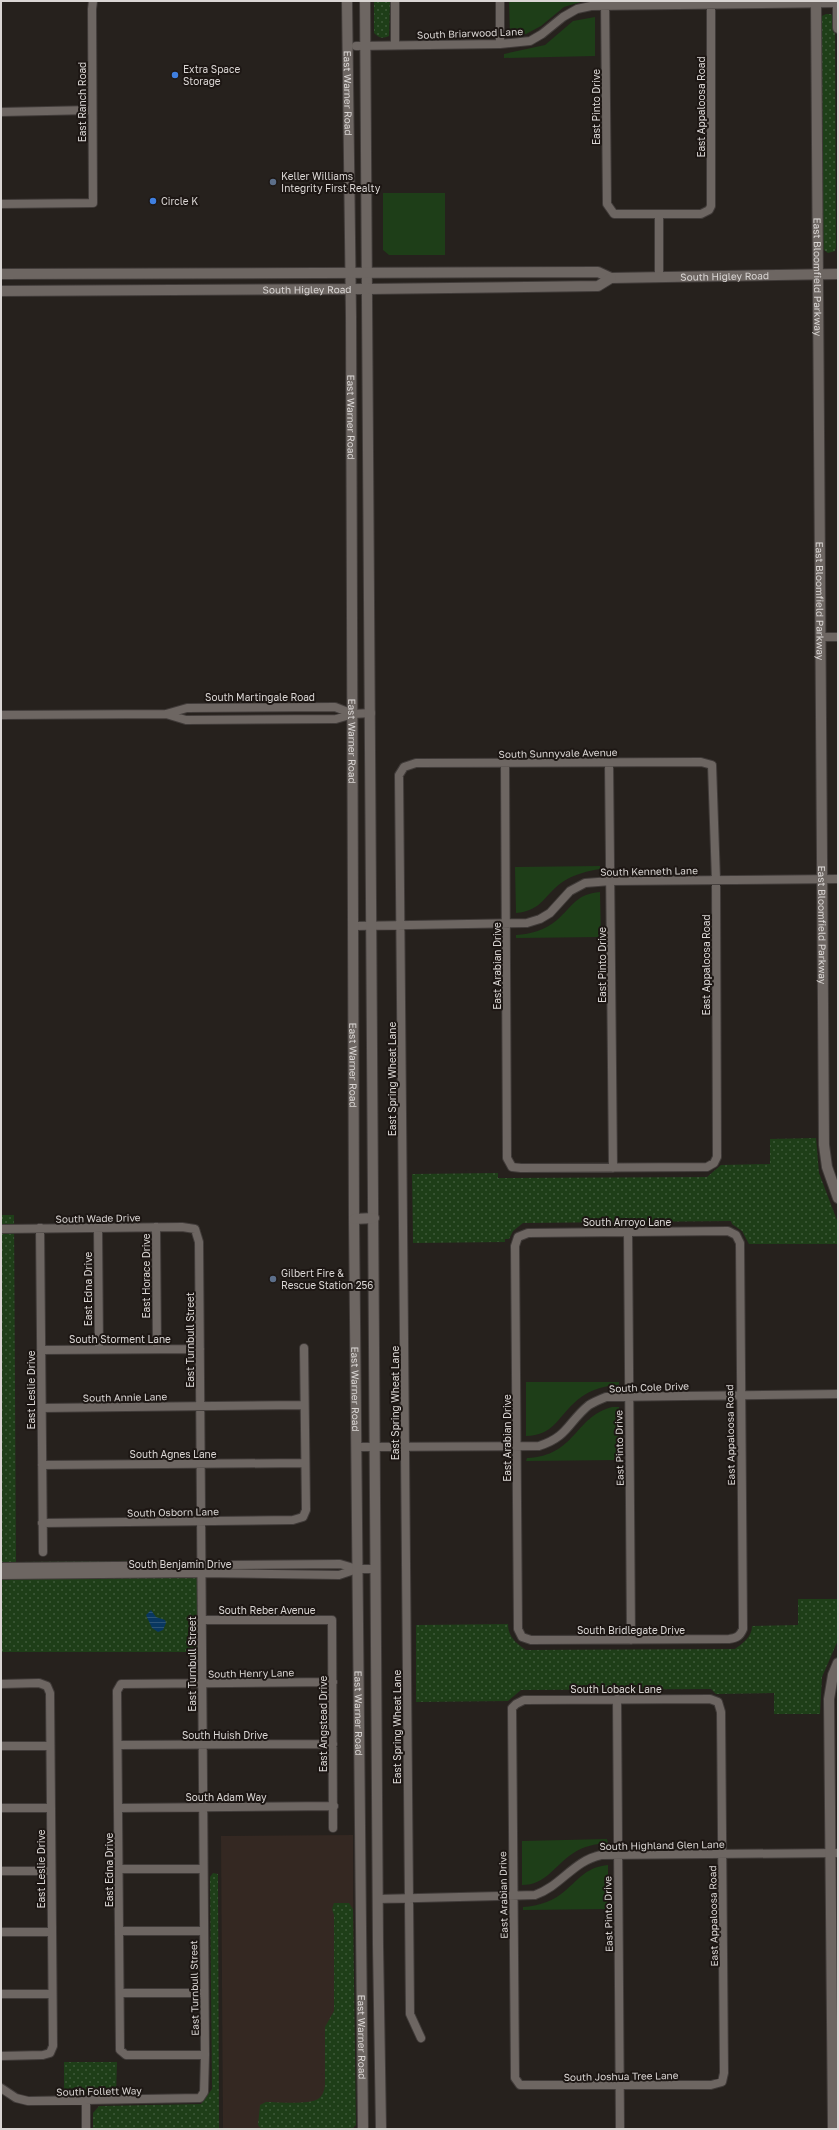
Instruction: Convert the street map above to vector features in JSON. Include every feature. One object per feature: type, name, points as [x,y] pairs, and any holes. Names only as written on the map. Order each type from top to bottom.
[{"type":"main road","name":"East Warner Road","points":[[348,1],[351,272],[351,519],[354,714],[354,1219],[358,1447],[357,1569],[363,2129]]},
{"type":"main road","name":"East Warner Road","points":[[365,1],[361,46],[368,272],[378,1898],[381,2129]]},
{"type":"main road","name":"East Bloomfield Parkway","points":[[816,2],[824,1145],[827,1167],[838,1198]]},
{"type":"main road","points":[[838,2],[838,28]]},
{"type":"main road","name":"South Higley Road","points":[[1,274],[598,272],[611,278],[838,274]]},
{"type":"main road","name":"South Higley Road","points":[[1,291],[598,286],[611,278]]},
{"type":"main road","points":[[351,519],[369,519]]},
{"type":"main road","points":[[354,1219],[374,1218]]},
{"type":"main road","points":[[833,2129],[834,1853],[829,1699],[833,1675],[838,1663]]},
{"type":"street","name":"East Ranch Road","points":[[1,204],[93,203],[92,9],[94,1]]},
{"type":"street","points":[[395,1],[395,45]]},
{"type":"street","points":[[500,1],[500,44]]},
{"type":"street","name":"South Briarwood Lane","points":[[361,46],[500,44],[530,41],[577,9],[605,3],[838,2]]},
{"type":"street","name":"East Pinto Drive","points":[[605,3],[606,202],[610,211],[618,215],[659,214]]},
{"type":"street","name":"East Appaloosa Road","points":[[659,214],[701,214],[706,212],[712,201],[711,3]]},
{"type":"street","points":[[1,112],[92,110]]},
{"type":"street","points":[[659,214],[660,277]]},
{"type":"street","points":[[821,637],[838,637]]},
{"type":"street","name":"South Martingale Road","points":[[1,715],[166,714],[187,708],[335,707],[354,714]]},
{"type":"street","name":"South Martingale Road","points":[[166,714],[186,720],[336,719],[354,714],[371,713]]},
{"type":"street","name":"East Pinto Drive","points":[[609,762],[613,1168]]},
{"type":"street","name":"South Sunnyvale Avenue","points":[[404,767],[416,763],[505,764],[701,762],[712,765]]},
{"type":"street","name":"East Arabian Drive","points":[[505,764],[507,1158],[512,1167],[613,1168]]},
{"type":"street","name":"East Appaloosa Road","points":[[613,1168],[707,1167],[714,1164],[717,1157],[716,880],[712,765]]},
{"type":"street","name":"East Spring Wheat Lane","points":[[404,767],[399,775],[410,2014],[421,2038]]},
{"type":"street","name":"South Kenneth Lane","points":[[354,926],[527,923],[540,919],[550,913],[570,891],[585,883],[611,881],[838,879]]},
{"type":"street","name":"East Horace Drive","points":[[156,1227],[156,1349]]},
{"type":"street","name":"South Wade Drive","points":[[1,1229],[182,1227],[195,1229]]},
{"type":"street","name":"East Leslie Drive","points":[[40,1228],[43,1552]]},
{"type":"street","name":"East Edna Drive","points":[[98,1228],[99,1349]]},
{"type":"street","name":"East Turnbull Street","points":[[195,1229],[199,1242],[205,2055],[204,2092],[200,2098]]},
{"type":"street","name":"South Arroyo Lane","points":[[518,1237],[528,1233],[728,1231],[736,1235]]},
{"type":"street","name":"East Pinto Drive","points":[[628,1232],[631,1640]]},
{"type":"street","name":"East Appaloosa Road","points":[[736,1235],[740,1243],[739,1395],[742,1629],[739,1636]]},
{"type":"street","name":"East Arabian Drive","points":[[518,1237],[515,1246],[518,1447],[518,1629],[522,1637]]},
{"type":"street","name":"South Storment Lane","points":[[41,1350],[200,1348]]},
{"type":"street","points":[[304,1348],[305,1463]]},
{"type":"street","name":"South Cole Drive","points":[[358,1447],[405,1448],[539,1446],[552,1442],[562,1436],[590,1405],[606,1397],[629,1395],[838,1394]]},
{"type":"street","name":"South Annie Lane","points":[[42,1408],[304,1405]]},
{"type":"street","name":"South Agnes Lane","points":[[42,1465],[305,1463]]},
{"type":"street","name":"South Osborn Lane","points":[[42,1523],[293,1520],[303,1516],[306,1510],[305,1463]]},
{"type":"street","name":"South Benjamin Drive","points":[[1,1567],[201,1564],[340,1564],[357,1569],[376,1569]]},
{"type":"street","name":"South Benjamin Drive","points":[[1,1576],[201,1573],[339,1575],[357,1569]]},
{"type":"street","name":"South Reber Avenue","points":[[202,1620],[332,1620]]},
{"type":"street","name":"East Angstead Drive","points":[[332,1620],[333,1828]]},
{"type":"street","name":"South Bridlegate Drive","points":[[522,1637],[531,1640],[631,1640],[730,1639],[739,1636]]},
{"type":"street","name":"South Henry Lane","points":[[120,1684],[333,1682]]},
{"type":"street","name":"East Leslie Drive","points":[[1,1684],[39,1683],[47,1686],[50,1694],[53,2046],[50,2053],[43,2055],[1,2056]]},
{"type":"street","name":"East Edna Drive","points":[[120,1684],[117,1690],[120,2050],[126,2055],[205,2055]]},
{"type":"street","name":"East Pinto Drive","points":[[617,1699],[620,2129]]},
{"type":"street","name":"South Loback Lane","points":[[516,1704],[524,1700],[617,1699],[710,1699],[718,1702]]},
{"type":"street","name":"East Appaloosa Road","points":[[718,1702],[721,1712],[724,2073],[722,2082]]},
{"type":"street","name":"East Arabian Drive","points":[[516,1704],[511,1713],[515,2078],[520,2085]]},
{"type":"street","name":"South Huish Drive","points":[[118,1745],[333,1744]]},
{"type":"street","points":[[1,1746],[50,1746]]},
{"type":"street","name":"South Adam Way","points":[[119,1808],[334,1806]]},
{"type":"street","points":[[1,1808],[51,1808]]},
{"type":"street","name":"South Highland Glen Lane","points":[[378,1898],[513,1897],[535,1895],[547,1891],[588,1858],[617,1854],[834,1853]]},
{"type":"street","points":[[119,1869],[203,1869]]},
{"type":"street","points":[[1,1871],[51,1871]]},
{"type":"street","points":[[120,1931],[203,1931]]},
{"type":"street","points":[[1,1932],[52,1932]]},
{"type":"street","points":[[120,1993],[204,1992]]},
{"type":"street","points":[[1,1994],[52,1994]]},
{"type":"street","name":"South Joshua Tree Lane","points":[[520,2085],[711,2085],[722,2082]]},
{"type":"street","name":"South Follett Way","points":[[1,2088],[16,2098],[28,2101],[86,2102],[200,2098]]},
{"type":"street","points":[[86,2102],[86,2129]]},
{"type":"shaded area","points":[[353,1835],[354,2129],[223,2129],[221,1836]]},
{"type":"green space","points":[[374,1],[390,1],[389,36],[384,38],[377,36],[374,33]]},
{"type":"green space","points":[[509,1],[584,1],[564,7],[541,26],[526,34],[510,37]]},
{"type":"green space","points":[[826,14],[831,14],[835,19],[836,247],[835,251],[828,253],[821,248],[820,19]]},
{"type":"green space","points":[[595,17],[595,56],[504,58],[504,54],[545,45],[573,21]]},
{"type":"green space","points":[[383,193],[445,193],[445,255],[389,255],[383,250]]},
{"type":"green space","points":[[600,866],[600,869],[573,876],[564,881],[543,901],[532,909],[525,912],[516,913],[515,867]]},
{"type":"green space","points":[[600,892],[601,937],[516,938],[516,935],[527,934],[543,929],[557,920],[580,898],[585,895]]},
{"type":"green space","points":[[816,1138],[819,1173],[838,1223],[838,1244],[749,1244],[742,1231],[732,1224],[731,1221],[523,1223],[513,1231],[509,1239],[505,1239],[505,1242],[413,1243],[412,1174],[498,1173],[498,1178],[707,1177],[721,1165],[770,1164],[770,1139]]},
{"type":"green space","points":[[1,1215],[14,1215],[16,1562],[197,1560],[198,1652],[1,1652]]},
{"type":"green space","points":[[526,1382],[619,1382],[619,1385],[600,1388],[583,1396],[578,1399],[549,1429],[542,1433],[526,1436]]},
{"type":"green space","points":[[612,1407],[619,1407],[619,1460],[526,1461],[527,1458],[543,1456],[556,1451],[590,1419],[599,1412]]},
{"type":"green space","points":[[798,1599],[838,1599],[838,1640],[822,1677],[820,1714],[774,1714],[774,1693],[716,1694],[711,1689],[521,1690],[508,1701],[416,1702],[416,1625],[508,1624],[509,1633],[511,1636],[526,1650],[735,1649],[749,1637],[752,1626],[798,1625]]},
{"type":"green space","points":[[607,1839],[608,1843],[589,1846],[576,1851],[544,1878],[537,1882],[522,1885],[522,1841]]},
{"type":"green space","points":[[608,1865],[608,1909],[523,1910],[523,1907],[540,1904],[551,1900],[561,1894],[589,1871]]},
{"type":"green space","points":[[213,1873],[218,1874],[219,2129],[93,2129],[93,2113],[99,2106],[201,2104],[212,2089],[210,1877]]},
{"type":"green space","points":[[334,1903],[349,1903],[353,1909],[356,2125],[352,2129],[261,2129],[258,2125],[260,2105],[266,2102],[301,2103],[314,2101],[320,2098],[324,2091],[325,2027],[334,2011],[334,1915],[332,1909]]},
{"type":"green space","points":[[64,2062],[117,2062],[116,2094],[64,2094]]},
{"type":"water","points":[[151,1610],[156,1617],[165,1620],[166,1623],[163,1630],[158,1632],[152,1628],[146,1615]]},
{"type":"place","name":"Extra Space Storage","points":[[175,75]]},
{"type":"place","name":"Keller Williams Integrity First Realty","points":[[273,182]]},
{"type":"place","name":"Circle K","points":[[153,201]]},
{"type":"place","name":"Gilbert Fire & Rescue Station 256","points":[[273,1279]]}]
